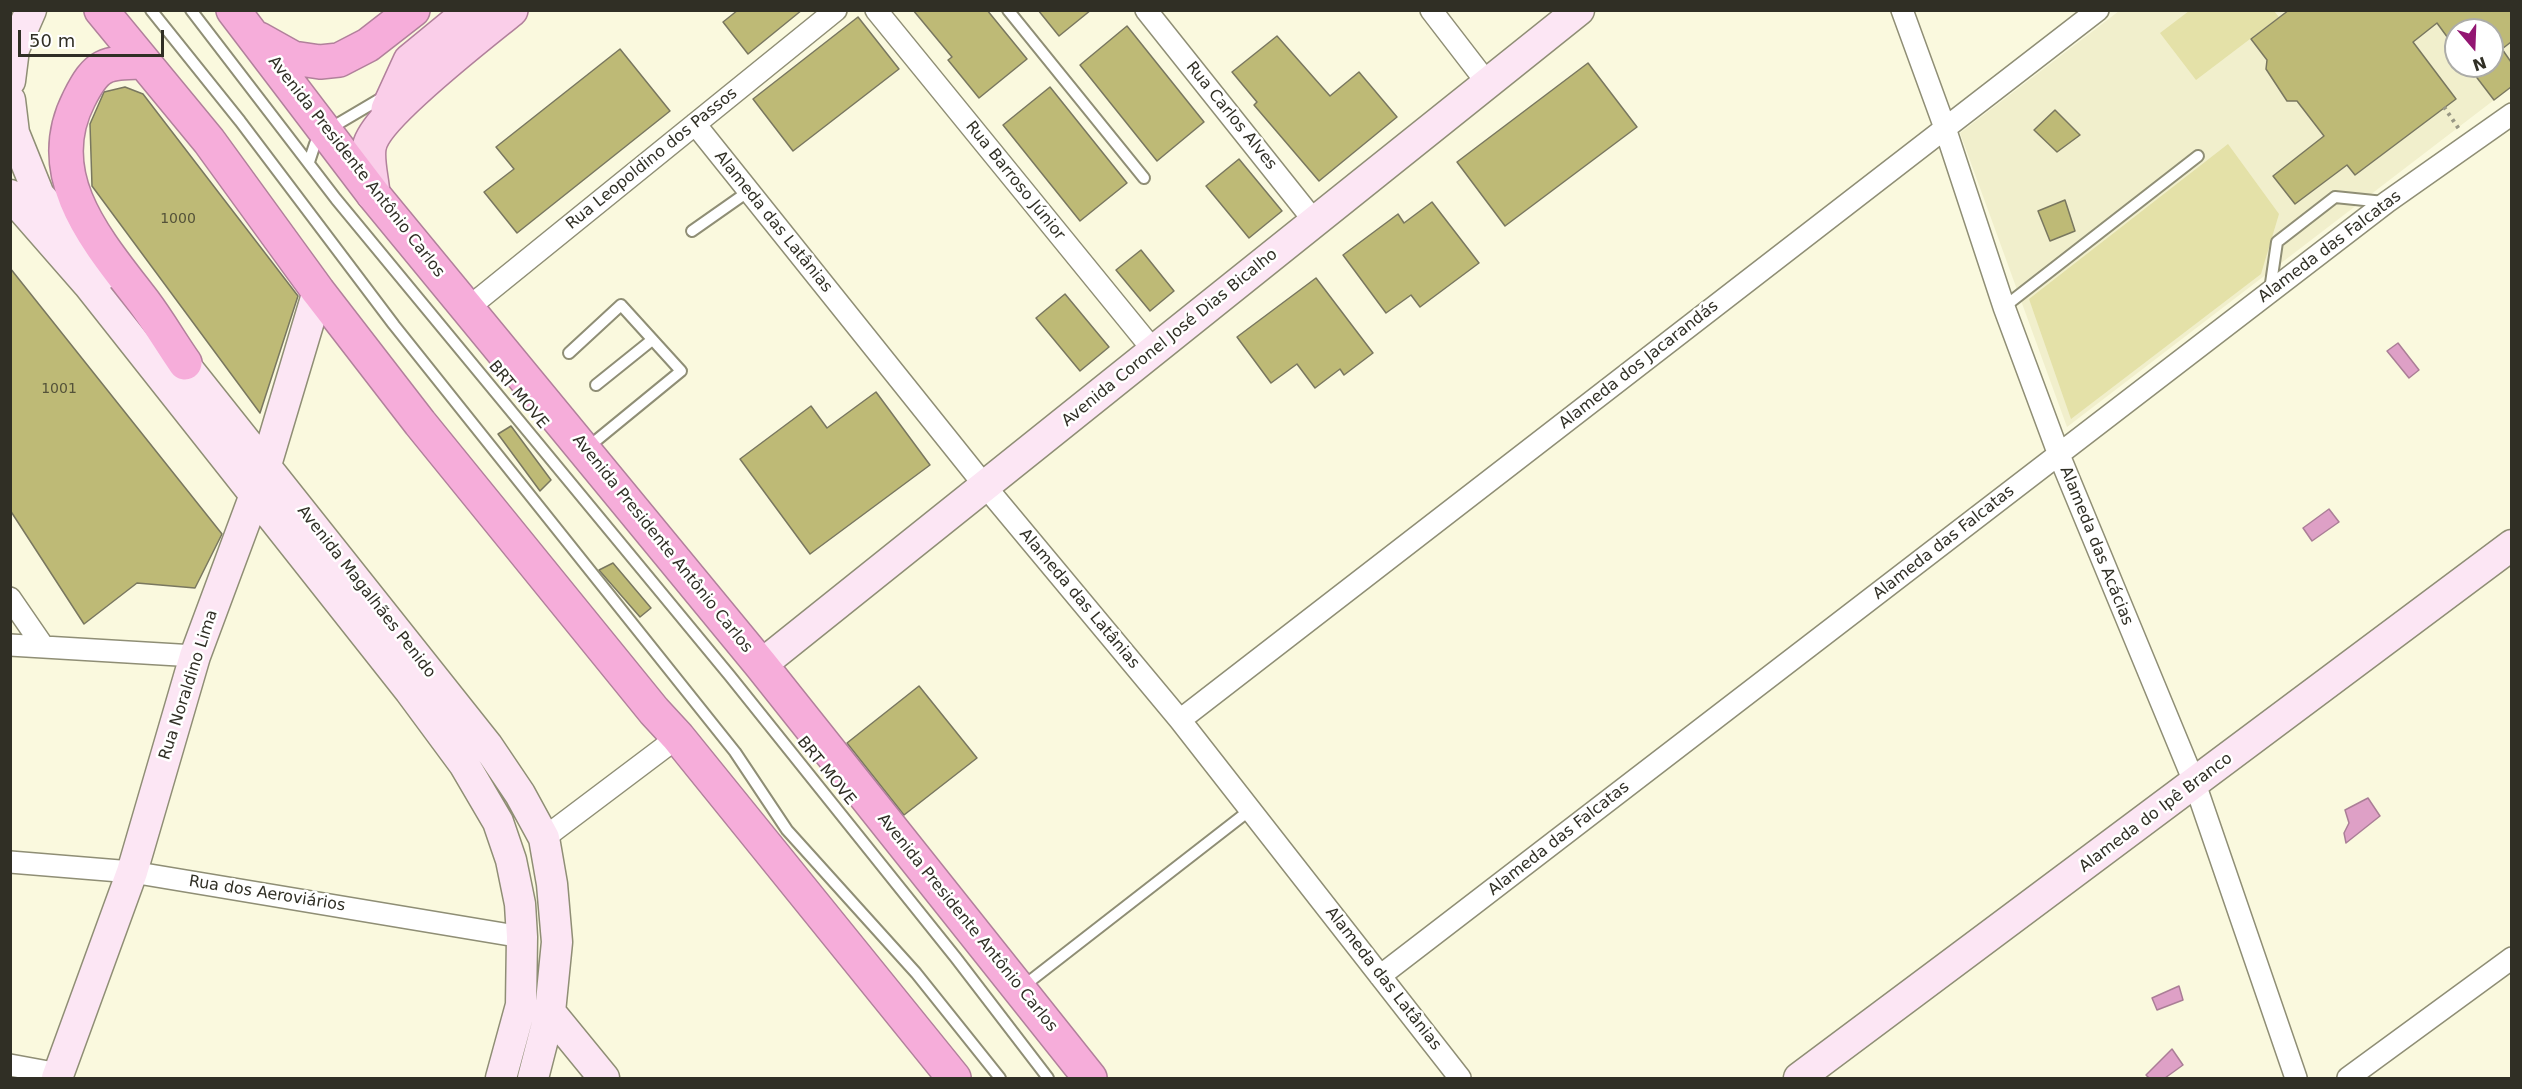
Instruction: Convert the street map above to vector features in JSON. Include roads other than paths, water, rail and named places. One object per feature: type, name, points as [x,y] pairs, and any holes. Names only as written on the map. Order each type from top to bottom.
[{"type":"highway","points":[[101,10],[209,141],[318,291],[420,423],[954,1078]]},
{"type":"highway","name":"Avenida Presidente Antônio Carlos","points":[[233,10],[324,132],[762,665],[1021,988],[1090,1078]]},
{"type":"highway","points":[[254,36],[294,58],[320,62],[339,60],[368,45],[413,10]]},
{"type":"highway","points":[[143,62],[111,63],[89,78],[75,107],[64,148],[70,189],[85,218],[104,250],[146,305],[185,363]]},
{"type":"main road","points":[[374,194],[369,147],[383,123],[395,89],[410,61],[472,10]]},
{"type":"main road","points":[[383,123],[430,77],[511,10]]},
{"type":"street","points":[[10,81],[14,49],[32,10]]},
{"type":"street","name":"Rua Leopoldino dos Passos","points":[[468,308],[836,10]]},
{"type":"street","name":"Rua Barroso Júnior","points":[[876,10],[1154,351]]},
{"type":"street","name":"Rua Carlos Alves","points":[[1146,10],[1315,222]]},
{"type":"street","points":[[1431,10],[1488,84]]},
{"type":"street","name":"Avenida Coronel José Dias Bicalho","points":[[762,665],[1579,10]]},
{"type":"street","name":"Alameda das Acácias","points":[[1902,10],[1945,128],[2004,308],[2059,455],[2195,784],[2296,1078]]},
{"type":"street","name":"Alameda dos Jacarandás","points":[[1180,720],[2098,10]]},
{"type":"street","name":"Avenida Magalhães Penido","points":[[10,100],[15,134],[25,165],[39,195],[185,363],[487,745],[520,794],[544,838],[552,884],[557,942],[550,1012],[533,1078]]},
{"type":"street","name":"Alameda das Falcatas","points":[[1380,976],[2387,202],[2511,114]]},
{"type":"street","name":"Alameda das Latânias","points":[[695,124],[985,486],[1180,720],[1460,1078]]},
{"type":"street","name":"Avenida Magalhães Penido","points":[[10,195],[88,284],[410,691],[464,764],[498,822],[512,860],[520,904],[522,937],[521,1005],[501,1078]]},
{"type":"street","name":"Rua Noraldino Lima","points":[[58,1076],[132,872],[195,656],[266,465],[318,291]]},
{"type":"street","name":"Alameda do Ipê Branco","points":[[1799,1078],[2195,784],[2511,545]]},
{"type":"street","points":[[10,598],[43,646]]},
{"type":"street","points":[[10,645],[195,656]]},
{"type":"street","points":[[544,838],[678,737]]},
{"type":"street","name":"Rua dos Aeroviários","points":[[10,862],[132,872],[522,937]]},
{"type":"street","points":[[2348,1078],[2511,958]]},
{"type":"street","points":[[550,1012],[604,1078]]},
{"type":"street","points":[[10,1065],[58,1076]]},
{"type":"lane","points":[[151,10],[240,121],[394,325],[735,752],[787,830],[916,973],[1000,1078]]},
{"type":"lane","name":"BRT MOVE","points":[[191,10],[336,199],[730,676],[956,958],[1048,1078]]},
{"type":"lane","points":[[1008,10],[1144,178]]},
{"type":"lane","points":[[309,162],[315,144],[324,132],[395,89],[430,77]]},
{"type":"lane","points":[[2004,308],[2198,156]]},
{"type":"lane","points":[[692,231],[749,191]]},
{"type":"lane","points":[[2269,293],[2277,242],[2335,197],[2387,202]]},
{"type":"lane","points":[[569,353],[621,305],[681,370],[584,450]]},
{"type":"lane","points":[[596,385],[652,339]]},
{"type":"lane","points":[[1021,988],[1250,810]]}]
